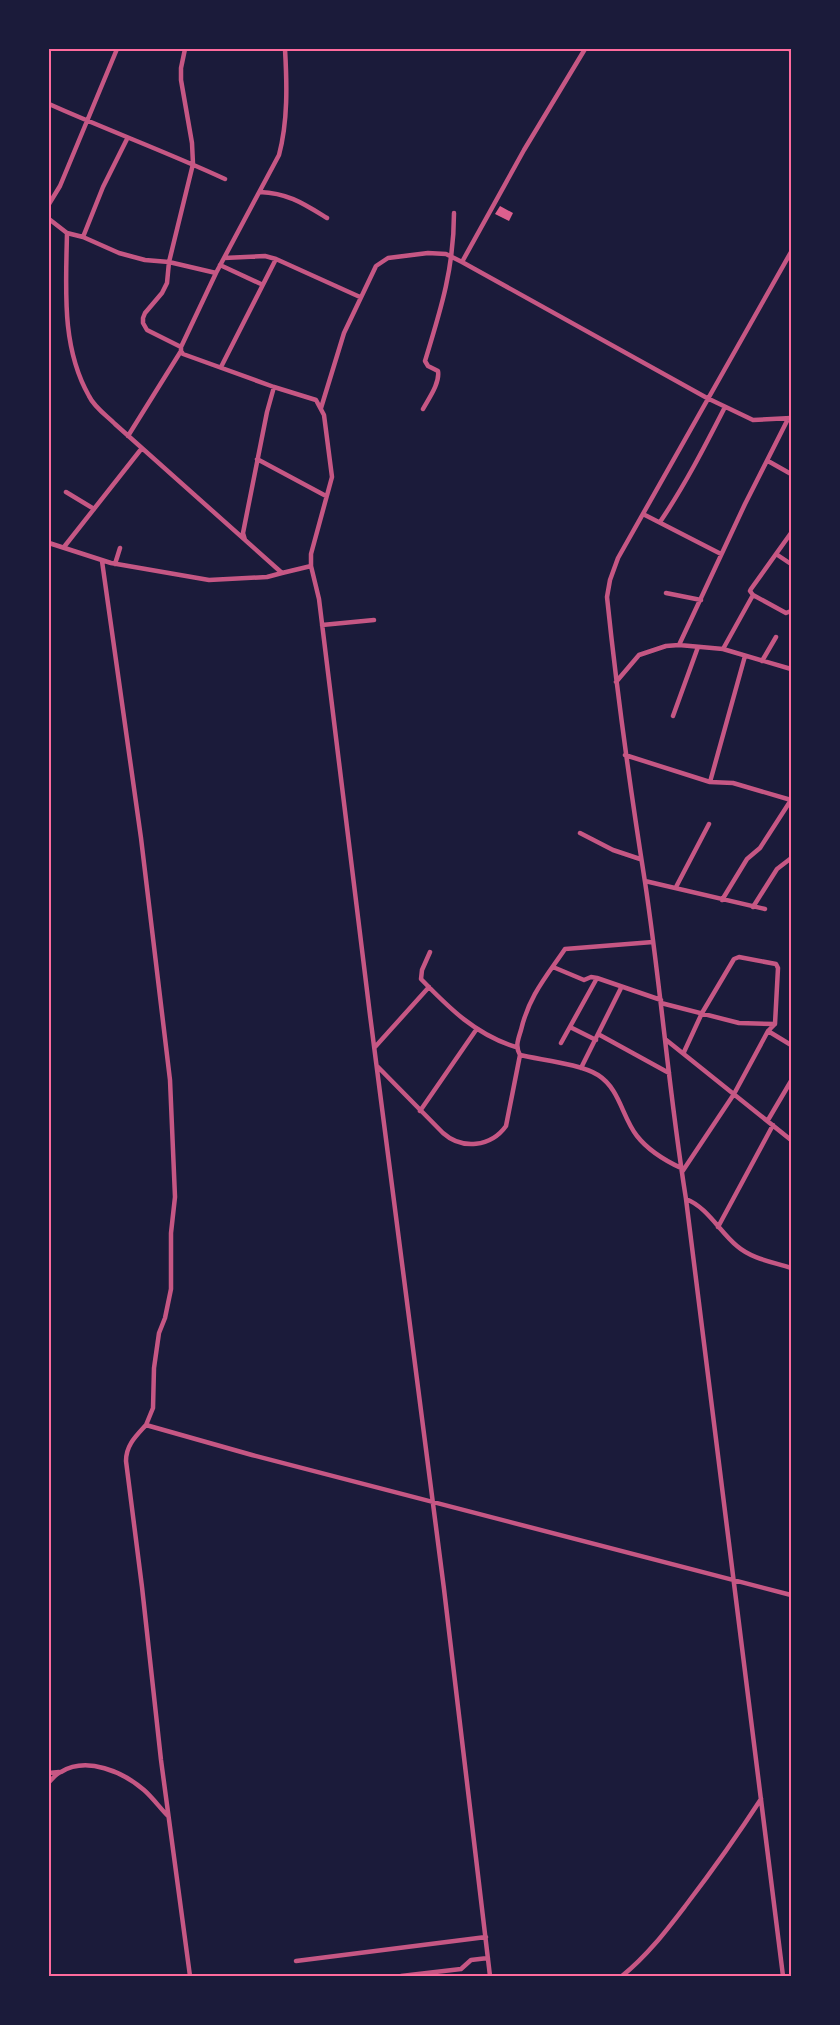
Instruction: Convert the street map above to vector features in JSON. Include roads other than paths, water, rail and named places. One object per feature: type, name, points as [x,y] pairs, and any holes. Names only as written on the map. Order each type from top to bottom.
[{"type":"street","points":[[49,204],[60,186],[118,49]]},
{"type":"street","points":[[185,49],[181,68],[181,80],[192,143],[193,164],[168,262],[167,283],[162,293],[145,313],[143,323],[152,334],[181,349],[183,354],[316,400],[324,415],[332,477],[311,554],[311,566],[319,599],[433,1502],[490,1976]]},
{"type":"street","points":[[128,436],[181,349],[216,272],[279,155],[285,134],[287,74],[285,49]]},
{"type":"street","points":[[462,262],[524,150],[585,49]]},
{"type":"street","points":[[49,104],[87,122],[193,164],[224,179]]},
{"type":"street","points":[[83,238],[102,187],[127,139]]},
{"type":"street","points":[[260,192],[277,192],[294,199],[327,218]]},
{"type":"street","points":[[423,409],[439,375],[438,371],[428,366],[425,361],[446,291],[452,257],[454,213]]},
{"type":"street","points":[[49,218],[67,233],[119,253],[145,260],[168,262],[216,272]]},
{"type":"street","points":[[67,233],[66,288],[69,345],[76,368],[89,398],[128,436],[282,573]]},
{"type":"street","points":[[783,1976],[661,1002],[645,881],[625,755],[607,597],[613,569],[707,398],[791,252]]},
{"type":"street","points":[[321,408],[344,333],[376,266],[388,258],[428,253],[446,254],[462,262],[707,398],[753,420],[790,418]]},
{"type":"street","points":[[224,258],[265,256],[276,259],[360,297]]},
{"type":"street","points":[[221,367],[261,284],[276,259]]},
{"type":"street","points":[[220,265],[261,284]]},
{"type":"street","points":[[246,541],[243,533],[257,459],[274,387]]},
{"type":"street","points":[[660,522],[680,487],[688,477],[725,407]]},
{"type":"street","points":[[678,645],[721,554],[790,418]]},
{"type":"street","points":[[64,547],[142,448]]},
{"type":"street","points":[[257,459],[326,496]]},
{"type":"street","points":[[768,461],[791,474]]},
{"type":"street","points":[[66,492],[94,509]]},
{"type":"street","points":[[643,514],[721,554]]},
{"type":"street","points":[[791,533],[750,591],[753,595],[786,613],[791,611]]},
{"type":"street","points":[[49,543],[115,564],[220,581],[267,577],[311,566]]},
{"type":"street","points":[[115,564],[120,548]]},
{"type":"street","points":[[776,554],[791,564]]},
{"type":"street","points":[[102,561],[141,838],[170,1080],[175,1197],[171,1233],[172,1275],[165,1318],[159,1333],[154,1368],[153,1408],[146,1425],[131,1442],[126,1452],[126,1460],[190,1976]]},
{"type":"street","points":[[666,592],[700,600]]},
{"type":"street","points":[[723,649],[753,595]]},
{"type":"street","points":[[322,625],[374,620]]},
{"type":"street","points":[[762,661],[776,637]]},
{"type":"street","points":[[616,682],[639,655],[666,646],[678,645],[723,649],[791,669]]},
{"type":"street","points":[[673,716],[698,647]]},
{"type":"street","points":[[710,782],[745,656]]},
{"type":"street","points":[[625,755],[710,782],[734,783],[791,800],[760,848],[747,859],[722,900]]},
{"type":"street","points":[[676,887],[709,824]]},
{"type":"street","points":[[580,833],[612,850],[640,859]]},
{"type":"street","points":[[753,907],[777,869],[790,859]]},
{"type":"street","points":[[645,881],[765,910]]},
{"type":"street","points":[[377,1066],[452,1141],[463,1144],[478,1144],[493,1138],[506,1126],[520,1055],[516,1047],[525,1011],[534,992],[565,949],[653,942]]},
{"type":"street","points":[[430,952],[421,975],[421,978],[429,987],[476,1030],[490,1038],[516,1047]]},
{"type":"street","points":[[681,1170],[734,1094],[768,1032],[775,1024],[778,968],[776,964],[773,962],[734,959],[702,1013],[684,1052]]},
{"type":"street","points":[[553,967],[584,980],[591,977],[597,978],[661,1002],[739,1023],[775,1024]]},
{"type":"street","points":[[561,1043],[597,978]]},
{"type":"street","points":[[375,1047],[429,987]]},
{"type":"street","points":[[581,1068],[621,988]]},
{"type":"street","points":[[570,1027],[596,1040]]},
{"type":"street","points":[[420,1110],[476,1030]]},
{"type":"street","points":[[768,1032],[791,1046]]},
{"type":"street","points":[[598,1034],[669,1073]]},
{"type":"street","points":[[665,1039],[684,1052],[791,1140]]},
{"type":"street","points":[[520,1055],[581,1068],[598,1075],[615,1093],[637,1136],[681,1170]]},
{"type":"street","points":[[768,1120],[791,1081]]},
{"type":"street","points":[[718,1226],[772,1125]]},
{"type":"street","points":[[686,1199],[696,1204],[738,1247],[753,1256],[791,1268]]},
{"type":"street","points":[[146,1425],[252,1455],[791,1595]]},
{"type":"street","points":[[49,1773],[61,1772],[84,1765],[94,1765],[109,1770],[144,1790],[169,1818]]},
{"type":"street","points":[[49,1782],[61,1772]]},
{"type":"street","points":[[622,1976],[652,1948],[722,1857],[761,1799]]},
{"type":"street","points":[[296,1961],[486,1936]]},
{"type":"street","points":[[401,1976],[461,1969],[471,1960],[488,1958]]}]
